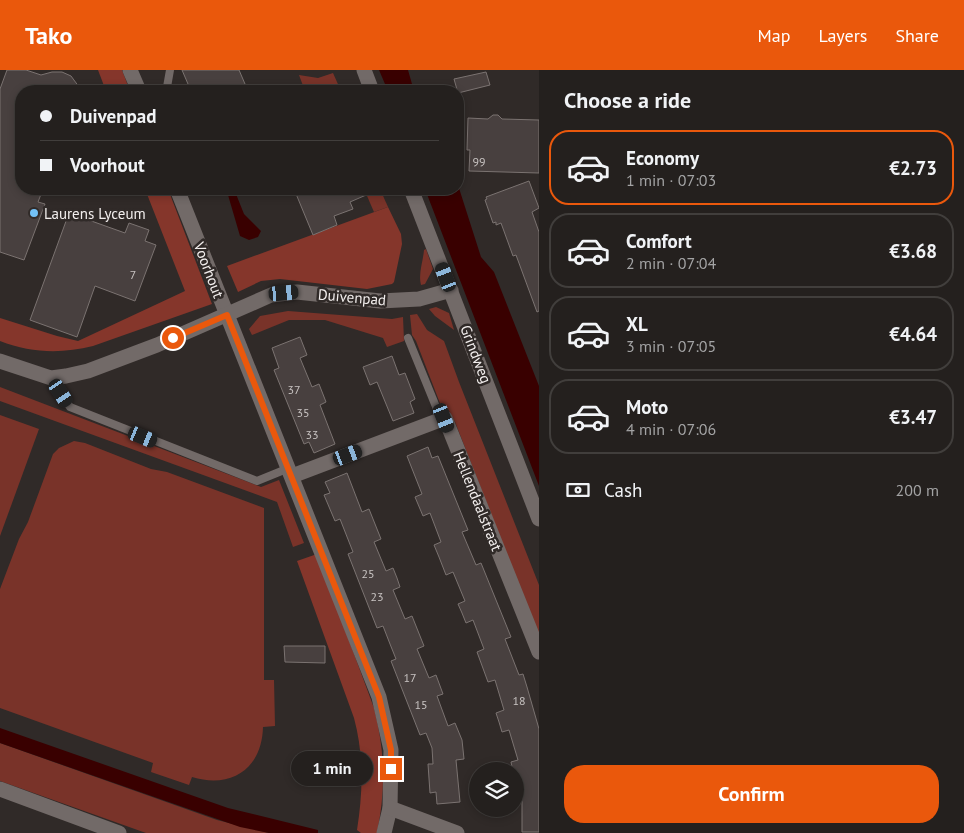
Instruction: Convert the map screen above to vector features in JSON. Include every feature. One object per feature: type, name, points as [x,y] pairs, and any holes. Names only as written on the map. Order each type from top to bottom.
[{"type":"street","points":[[130,70],[136,85]]},
{"type":"street","points":[[364,70],[370,85]]},
{"type":"street","name":"Voorhout","points":[[179,195],[379,697],[391,750],[390,808],[384,833]]},
{"type":"street","name":"Grindweg","points":[[413,195],[539,519]]},
{"type":"street","name":"Duivenpad","points":[[0,361],[51,378],[88,371],[157,345],[271,295],[297,292],[380,301],[419,300],[451,290]]},
{"type":"street","name":"Hellendaalstraat","points":[[440,419],[444,418],[539,652]]},
{"type":"street","points":[[290,472],[440,419]]},
{"type":"street","points":[[0,789],[120,833]]},
{"type":"street","points":[[390,808],[457,833]]},
{"type":"lane","points":[[167,85],[170,70]]},
{"type":"lane","points":[[408,338],[440,419]]},
{"type":"lane","points":[[51,378],[70,407],[257,481],[290,472]]},
{"type":"shaded area","points":[[98,70],[122,70],[128,85],[104,85]]},
{"type":"shaded area","points":[[379,70],[408,70],[412,85],[385,85]]},
{"type":"shaded area","points":[[333,73],[338,85],[303,85],[299,75],[318,78]]},
{"type":"shaded area","points":[[147,195],[170,195],[212,304],[81,349],[35,350],[0,341],[0,318],[78,341],[185,291]]},
{"type":"shaded area","points":[[228,195],[236,195],[244,214],[261,231],[258,237],[249,240],[240,236]]},
{"type":"shaded area","points":[[367,195],[383,195],[388,207],[374,212]]},
{"type":"shaded area","points":[[427,195],[461,195],[481,257],[494,272],[539,386],[539,486]]},
{"type":"shaded area","points":[[388,207],[401,234],[402,244],[392,284],[367,289],[280,279],[261,281],[238,292],[227,266]]},
{"type":"shaded area","points":[[426,249],[433,269],[425,284],[421,285],[420,272],[424,250]]},
{"type":"shaded area","points":[[436,307],[449,313],[454,330],[435,316],[429,309]]},
{"type":"shaded area","points":[[288,311],[392,319],[403,317],[404,341],[387,347],[383,338],[325,320],[289,320],[252,335],[249,329],[260,316]]},
{"type":"shaded area","points":[[417,314],[427,330],[444,341],[539,585],[539,636],[455,422],[448,409],[443,411],[412,335],[410,315]]},
{"type":"shaded area","points":[[0,387],[261,487],[279,480],[304,543],[293,547],[277,502],[0,401]]},
{"type":"shaded area","points":[[0,415],[39,429],[0,536]]},
{"type":"shaded area","points":[[74,441],[85,443],[151,469],[167,472],[264,508],[264,680],[274,680],[275,726],[263,727],[257,754],[242,772],[231,778],[206,780],[192,777],[189,785],[151,772],[153,763],[0,708],[0,589],[19,539],[28,522],[53,454],[59,448]]},
{"type":"shaded area","points":[[317,554],[374,708],[378,724],[383,785],[377,833],[361,833],[357,830],[362,774],[360,746],[354,718],[297,561]]},
{"type":"shaded area","points":[[0,728],[228,808],[318,830],[318,833],[269,833],[240,827],[0,743]]},
{"type":"shaded area","points":[[0,743],[217,820],[269,833],[146,833],[0,781]]},
{"type":"building","points":[[7,70],[26,70],[41,75],[62,72],[71,76],[78,85],[15,85],[15,195],[41,195],[38,202],[45,204],[24,260],[0,252],[0,89]]},
{"type":"building","points":[[182,70],[239,70],[245,85],[188,85]]},
{"type":"building","points":[[486,72],[490,85],[464,92],[464,85],[456,85],[454,79]]},
{"type":"building","points":[[493,115],[498,115],[502,119],[539,120],[539,173],[469,171],[470,150],[467,150],[468,118],[488,119]]},
{"type":"building","points":[[529,181],[539,208],[532,212],[539,232],[539,311],[537,312],[516,255],[513,256],[501,223],[496,225],[496,222],[493,223],[485,200],[487,199],[486,197]]},
{"type":"building","points":[[296,195],[366,195],[350,202],[353,209],[334,216],[337,225],[313,235]]},
{"type":"building","points":[[69,213],[125,233],[129,223],[149,230],[145,241],[156,245],[135,301],[95,286],[77,337],[30,320]]},
{"type":"building","points":[[300,337],[307,355],[300,358],[312,387],[319,384],[326,402],[320,405],[335,444],[314,453],[309,442],[304,444],[274,370],[279,368],[272,348]]},
{"type":"building","points":[[392,356],[399,375],[405,373],[415,399],[410,402],[414,413],[393,421],[377,382],[370,385],[363,367]]},
{"type":"building","points":[[428,447],[432,458],[438,456],[468,530],[462,532],[476,565],[481,563],[511,637],[505,639],[519,675],[523,674],[539,729],[539,832],[522,832],[522,817],[524,817],[524,762],[511,762],[518,760],[509,730],[502,732],[496,713],[504,710],[495,680],[488,682],[477,652],[484,649],[473,620],[466,623],[458,604],[465,601],[453,572],[446,575],[434,545],[441,542],[430,513],[423,516],[415,497],[422,494],[407,456]]},
{"type":"building","points":[[347,473],[362,512],[369,509],[381,539],[374,542],[386,571],[393,568],[397,578],[400,587],[393,590],[405,619],[412,616],[424,646],[417,649],[429,678],[436,675],[443,694],[437,696],[448,726],[455,723],[462,740],[464,759],[456,760],[460,802],[437,804],[436,792],[430,793],[428,764],[433,764],[432,748],[426,733],[420,735],[391,661],[396,659],[383,626],[377,628],[348,554],[353,552],[340,519],[335,521],[324,495],[330,493],[325,482]]},
{"type":"building","points":[[284,646],[325,646],[325,663],[285,662]]},
{"type":"place","name":"Laurens Lyceum","points":[[34,213]]},
{"type":"route","points":[[173,338],[227,315],[379,697],[391,750],[391,769]]}]
